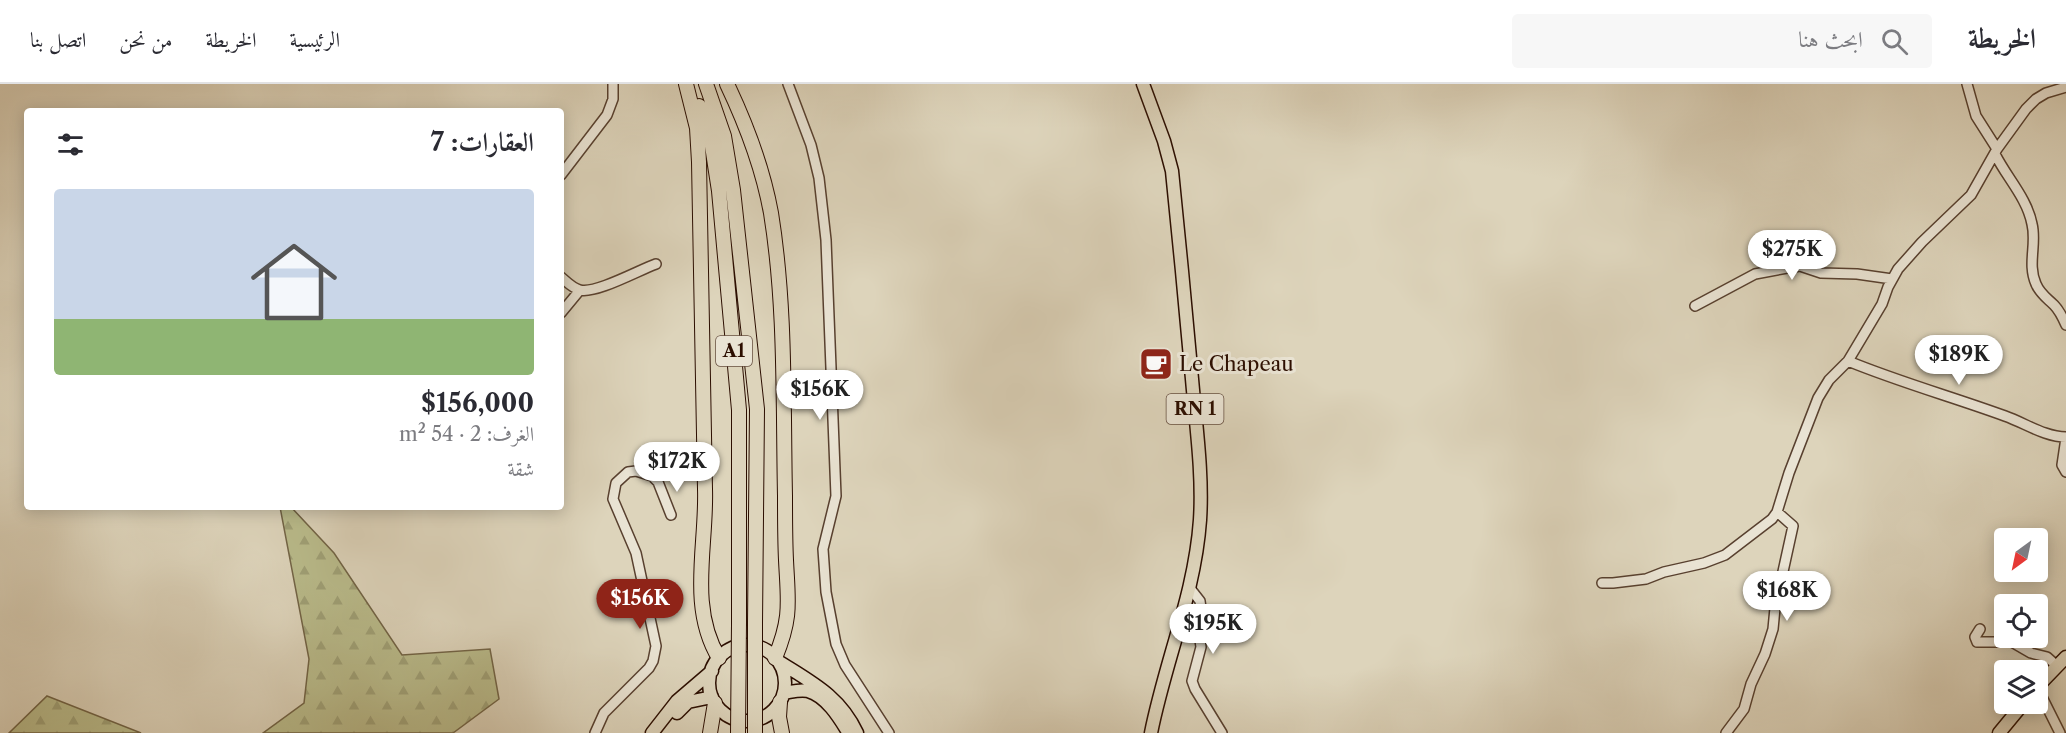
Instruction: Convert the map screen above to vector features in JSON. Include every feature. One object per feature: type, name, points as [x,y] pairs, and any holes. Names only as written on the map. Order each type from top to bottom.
[{"type":"highway","points":[[686,84],[697,128],[699,162],[706,507],[700,593],[708,637],[719,658]]},
{"type":"highway","name":"A1","points":[[692,84],[711,139],[719,191],[739,410],[738,733]]},
{"type":"highway","name":"A1","points":[[706,84],[724,136],[733,190],[757,409],[755,733]]},
{"type":"highway","points":[[727,84],[740,111],[764,182],[771,213],[781,295],[786,560],[789,605],[786,629],[776,659]]},
{"type":"highway","points":[[782,698],[779,717],[782,733]]},
{"type":"highway","points":[[710,733],[714,700]]},
{"type":"main road","name":"RN 1","points":[[1143,84],[1164,141],[1172,171],[1199,457],[1200,519],[1189,587],[1151,733]]},
{"type":"main road","points":[[708,637],[709,674],[714,700],[731,717],[751,720],[765,717],[782,698],[801,690],[814,694],[833,710],[849,733]]},
{"type":"main road","points":[[652,733],[677,701],[709,674],[719,658],[730,650],[743,646],[758,647],[832,697],[847,714],[857,733]]},
{"type":"main road","points":[[776,659],[784,676],[782,698]]},
{"type":"main road","points":[[2048,675],[2061,661]]},
{"type":"main road","points":[[662,733],[684,705],[695,699],[714,700]]},
{"type":"main road","points":[[1999,733],[2015,714]]},
{"type":"street","points":[[564,171],[607,115],[613,99],[613,84]]},
{"type":"street","points":[[788,84],[811,145],[819,178],[826,240],[836,496],[823,549],[826,592],[836,644],[845,664],[889,733]]},
{"type":"street","points":[[1967,84],[1976,116],[2005,173],[2028,210],[2033,226],[2031,266],[2035,284],[2040,293],[2062,314],[2066,325]]},
{"type":"street","points":[[2059,84],[2066,86]]},
{"type":"street","points":[[1602,583],[1613,584],[1646,579],[1665,572],[1689,568],[1725,555],[1766,525],[1777,512],[1789,473],[1818,398],[1829,380],[1848,361],[1882,304],[1898,269],[1922,242],[1971,195],[1996,152],[2026,109],[2036,99],[2066,86]]},
{"type":"street","points":[[564,280],[580,290],[593,291],[656,264]]},
{"type":"street","points":[[1695,306],[1755,274],[1800,266],[1821,273],[1857,274],[1892,279]]},
{"type":"street","points":[[564,309],[580,290]]},
{"type":"street","points":[[1848,361],[2007,417],[2056,437],[2066,437],[2062,465],[2066,472]]},
{"type":"street","points":[[595,733],[604,713],[648,669],[653,661],[656,646],[636,553],[613,499],[616,483],[621,477],[636,471],[652,476],[658,482],[671,515]]},
{"type":"street","points":[[1726,733],[1744,709],[1751,684],[1765,654],[1773,629],[1775,609],[1793,526],[1777,512]]},
{"type":"street","points":[[1189,587],[1200,601],[1201,608],[1198,626],[1201,647],[1192,681],[1222,733]]},
{"type":"street","points":[[1980,629],[1975,636],[1977,642],[2012,642],[2031,653],[2061,661]]},
{"type":"street","points":[[2048,709],[2060,733]]},
{"type":"green space","points":[[281,510],[294,510],[334,553],[402,655],[490,649],[499,699],[453,733],[263,733],[304,703],[309,659]]},
{"type":"green space","points":[[47,696],[141,733],[9,733]]},
{"type":"place","name":"Le Chapeau","points":[[1156,364]]}]
